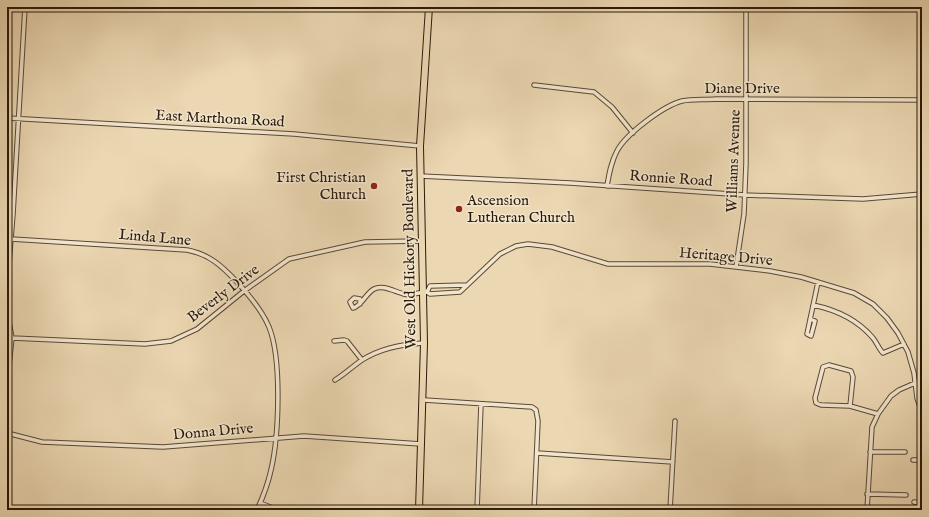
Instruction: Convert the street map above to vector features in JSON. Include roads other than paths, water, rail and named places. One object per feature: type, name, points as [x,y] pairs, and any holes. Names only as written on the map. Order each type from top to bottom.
[{"type":"main road","name":"West Old Hickory Boulevard","points":[[419,510],[424,400],[425,292],[421,241],[419,176],[429,7]]},
{"type":"street","points":[[7,288],[25,7]]},
{"type":"street","name":"Williams Avenue","points":[[736,267],[745,195],[747,100],[746,7]]},
{"type":"street","points":[[534,85],[594,92],[612,106],[632,133]]},
{"type":"street","name":"Diane Drive","points":[[607,186],[613,159],[618,149],[632,133],[666,108],[682,101],[922,100]]},
{"type":"street","name":"East Marthona Road","points":[[7,118],[294,134],[420,146]]},
{"type":"street","name":"Ronnie Road","points":[[419,176],[745,195],[863,199],[922,194]]},
{"type":"street","name":"Linda Lane","points":[[11,239],[194,251],[214,260],[244,290],[265,320],[272,339],[277,395],[275,438],[271,468],[257,510]]},
{"type":"street","name":"Beverly Drive","points":[[12,338],[145,344],[171,340],[197,329],[244,290],[289,259],[365,242],[421,241]]},
{"type":"street","name":"Heritage Drive","points":[[360,304],[374,289],[380,287],[406,295],[425,292],[430,294],[460,292],[500,254],[516,246],[528,244],[552,247],[608,264],[623,266],[686,263],[736,267],[788,274],[848,290],[868,301],[887,318],[904,344],[911,363],[917,398],[922,413]]},
{"type":"street","points":[[810,319],[818,282]]},
{"type":"street","name":"Heritage Drive","points":[[425,292],[430,286],[466,285]]},
{"type":"street","points":[[813,305],[837,311],[854,320],[874,339],[882,352],[885,353],[904,344]]},
{"type":"street","points":[[7,311],[12,338],[7,383]]},
{"type":"street","points":[[334,341],[347,341],[362,360]]},
{"type":"street","points":[[335,380],[362,360],[388,348],[408,343],[424,342]]},
{"type":"street","points":[[850,406],[853,377],[851,371],[829,365],[823,366],[815,398],[816,403],[821,405],[850,406],[878,414]]},
{"type":"street","points":[[868,510],[872,427],[878,414],[891,396],[899,390],[914,383]]},
{"type":"street","points":[[424,400],[532,407],[537,415],[534,510]]},
{"type":"street","points":[[477,510],[481,404]]},
{"type":"street","points":[[670,510],[675,421]]},
{"type":"street","name":"Donna Drive","points":[[7,433],[42,442],[163,447],[275,438],[322,437],[422,444]]},
{"type":"street","points":[[870,452],[905,452]]},
{"type":"street","points":[[537,453],[673,462]]},
{"type":"street","points":[[912,460],[922,460]]},
{"type":"street","points":[[868,494],[906,495]]},
{"type":"street","points":[[914,502],[922,502]]},
{"type":"street","points":[[260,503],[278,510]]},
{"type":"place","name":"First Christian Church","points":[[374,186]]},
{"type":"place","name":"Ascension Lutheran Church","points":[[459,209]]}]
